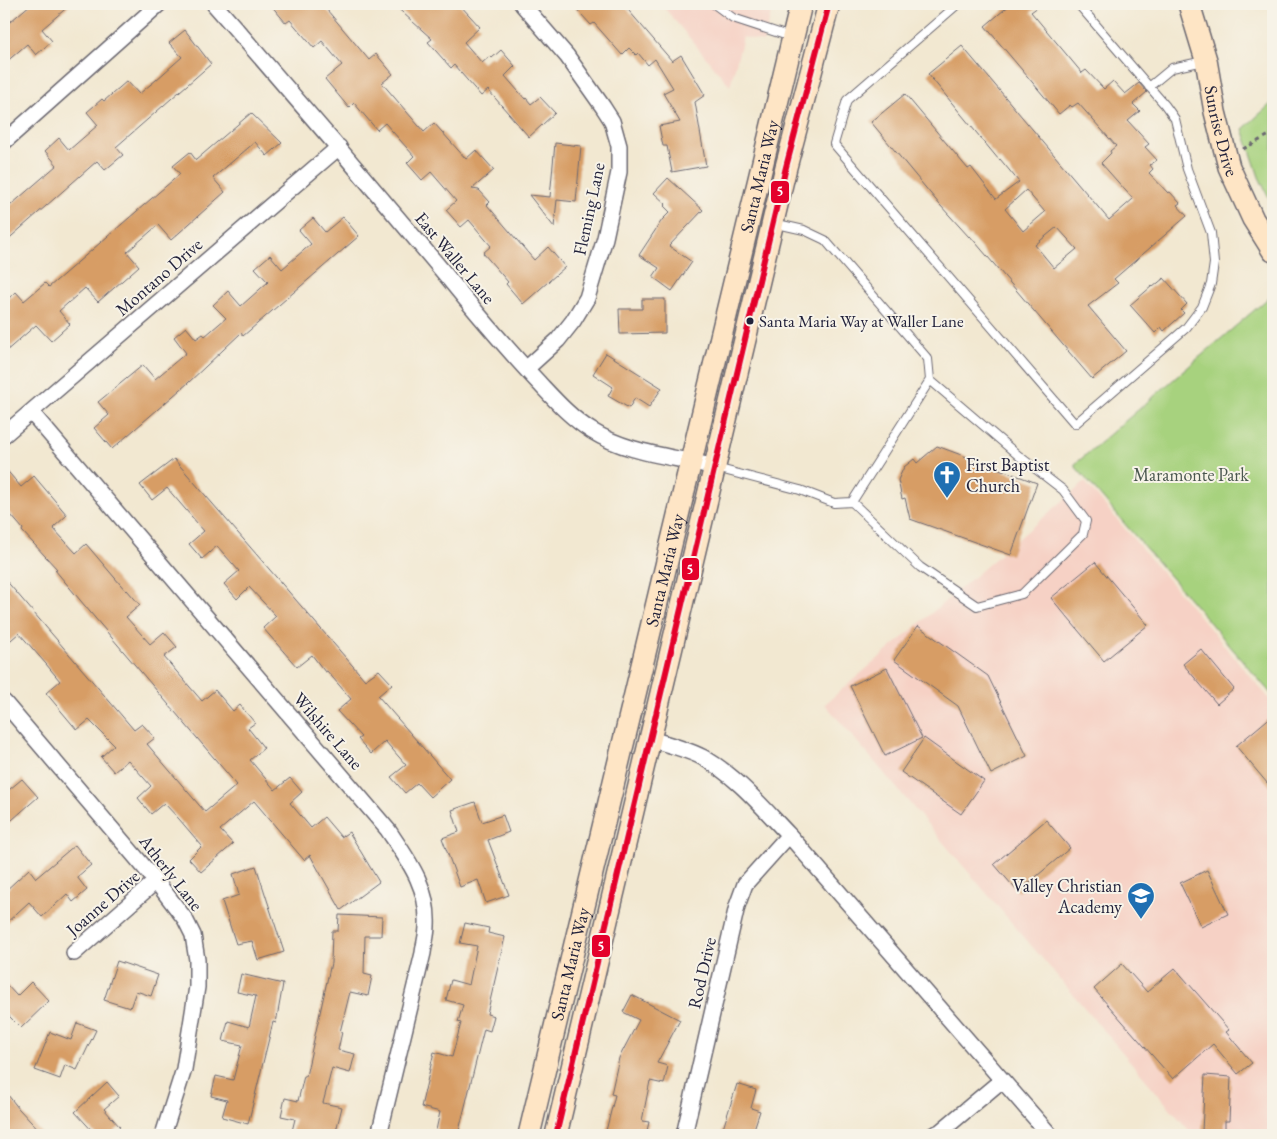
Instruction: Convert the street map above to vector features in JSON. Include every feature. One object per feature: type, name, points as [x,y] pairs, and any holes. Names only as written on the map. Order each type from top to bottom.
[{"type":"main road","name":"Santa Maria Way","points":[[529,1135],[801,4]]},
{"type":"main road","name":"Santa Maria Way","points":[[556,1135],[714,467],[812,63],[829,4]]},
{"type":"main road","name":"Sunrise Drive","points":[[1189,4],[1206,60],[1215,112],[1229,167],[1253,219],[1273,251]]},
{"type":"street","points":[[4,142],[159,4]]},
{"type":"street","name":"East Waller Lane","points":[[214,4],[339,148],[504,345],[568,414],[592,432],[630,449],[714,467]]},
{"type":"street","name":"Fleming Lane","points":[[522,4],[567,56],[603,106],[612,121],[619,146],[619,172],[605,238],[587,298],[573,321],[558,340],[526,369]]},
{"type":"street","name":"Montano Drive","points":[[4,434],[339,148]]},
{"type":"street","name":"Wilshire Lane","points":[[30,412],[388,830],[415,871],[426,898],[427,926],[423,953],[379,1135]]},
{"type":"street","name":"Atherly Lane","points":[[7,711],[156,881],[185,919],[193,935],[197,960],[197,986],[184,1069],[163,1135]]},
{"type":"street","points":[[650,739],[701,757],[726,773],[750,794],[789,835],[1050,1135]]},
{"type":"street","name":"Rod Drive","points":[[684,1135],[737,906],[745,884],[789,835]]},
{"type":"street","name":"Joanne Drive","points":[[74,953],[156,881]]},
{"type":"street","points":[[933,1135],[940,1132],[1002,1080]]},
{"type":"lane","points":[[714,4],[733,18],[793,38]]},
{"type":"lane","points":[[958,4],[846,100],[834,144],[1075,424],[1186,328],[1202,307],[1211,284],[1214,263],[1211,233],[1187,169],[1175,119],[1078,4]]},
{"type":"lane","points":[[1149,87],[1172,68],[1206,60]]},
{"type":"lane","points":[[773,223],[804,230],[825,240],[928,359],[930,380],[852,502]]},
{"type":"lane","points":[[714,467],[800,490],[834,503],[852,502],[920,567],[977,606],[1022,594],[1083,534],[1086,521],[1063,490],[1019,456],[930,380]]},
{"type":"path","points":[[1226,156],[1273,133]]},
{"type":"shaded area","points":[[661,4],[774,4],[763,42],[743,37],[730,86]]},
{"type":"shaded area","name":"Valley Christian Academy","points":[[1085,482],[1273,703],[1273,1135],[1193,1135],[825,704]]},
{"type":"green space","points":[[1273,102],[1273,207],[1259,177],[1243,129]]},
{"type":"green space","name":"Maramonte Park","points":[[1273,294],[1273,696],[1074,465]]},
{"type":"building","points":[[31,4],[71,4],[42,29],[52,41],[36,55],[27,44],[4,64],[4,27]]},
{"type":"building","points":[[270,4],[322,4],[369,60],[376,54],[393,74],[382,83],[424,132],[434,123],[466,159],[476,150],[494,170],[472,189],[479,190],[490,202],[487,205],[534,260],[548,247],[565,267],[523,304],[506,284],[508,282],[483,253],[491,246],[469,220],[461,227],[446,210],[456,201],[431,172],[422,180],[407,163],[414,156],[385,123],[377,130],[354,103],[349,108],[325,79],[342,65],[322,41],[314,48],[290,20],[286,23]]},
{"type":"building","points":[[393,4],[459,4],[480,27],[464,42],[482,63],[490,56],[492,58],[501,50],[515,66],[505,76],[531,104],[540,97],[555,113],[529,137],[488,90],[481,96],[454,65],[451,68],[428,42],[432,39]]},
{"type":"building","points":[[572,4],[623,4],[672,61],[681,55],[705,95],[695,102],[706,166],[672,172],[667,146],[663,146],[659,126],[680,122],[663,93],[673,88],[655,59],[648,65],[638,53],[636,55],[629,48],[622,55],[594,23],[591,25]]},
{"type":"building","points":[[1011,4],[1042,4],[1031,12],[1082,73],[1086,70],[1104,89],[1113,81],[1125,94],[1139,83],[1147,92],[1133,104],[1140,111],[1128,121],[1149,144],[1145,147],[1157,160],[1150,165],[1153,169],[1149,173],[1180,203],[1177,205],[1187,216],[1114,279],[1118,283],[1088,306],[1126,351],[1092,379],[970,236],[940,205],[871,122],[905,94],[968,169],[971,167],[996,199],[1019,182],[928,74],[962,46],[1109,220],[1133,199],[1101,163],[1116,146],[1078,103],[1072,107],[1070,105],[1059,114],[985,26]],"holes":[[[1026,190],[1045,212],[1023,231],[1005,209]],[[1057,227],[1077,249],[1054,268],[1035,245]]]},
{"type":"building","points":[[185,30],[211,64],[116,147],[123,155],[105,170],[97,161],[4,243],[4,211],[57,165],[45,151],[59,138],[69,150],[98,125],[87,112],[102,99],[104,101],[127,81],[139,94],[156,80],[182,57],[169,43]]},
{"type":"building","points":[[251,113],[282,143],[267,156],[255,142],[213,178],[225,192],[171,240],[158,225],[127,252],[139,266],[98,302],[85,288],[59,311],[70,324],[51,341],[36,325],[4,353],[4,302],[16,292],[24,301],[45,283],[49,287],[180,174],[173,166],[190,152],[196,160]]},
{"type":"building","points":[[555,143],[581,146],[576,202],[557,200],[554,227],[529,195],[550,197]]},
{"type":"building","points":[[668,178],[703,210],[669,246],[692,262],[672,291],[653,277],[659,268],[639,255],[662,220],[670,212],[664,206],[666,204],[654,193]]},
{"type":"building","points":[[343,217],[359,236],[243,336],[241,333],[188,383],[112,449],[94,428],[109,415],[98,402],[143,365],[155,379],[186,353],[174,337],[186,327],[196,339],[203,334],[205,336],[226,318],[213,305],[228,291],[241,306],[268,282],[255,268],[270,255],[282,269],[311,244],[299,230],[313,218],[325,232]]},
{"type":"building","points":[[1164,278],[1187,304],[1181,310],[1184,313],[1164,331],[1161,327],[1155,333],[1130,305]]},
{"type":"building","points":[[642,299],[665,299],[665,333],[620,334],[619,309],[642,309]]},
{"type":"building","points":[[606,353],[662,388],[649,407],[635,398],[629,408],[608,396],[613,387],[593,374]]},
{"type":"building","points":[[937,446],[1037,483],[1011,555],[910,519],[905,498],[902,499],[898,480],[904,467],[914,459],[917,463]]},
{"type":"building","points":[[174,459],[365,680],[379,670],[392,684],[378,696],[450,779],[430,797],[417,783],[405,793],[391,777],[406,765],[385,741],[371,754],[358,739],[361,737],[337,711],[351,699],[327,671],[325,672],[312,655],[297,667],[263,628],[276,616],[249,587],[237,599],[224,584],[239,571],[217,546],[202,559],[189,544],[204,531],[167,488],[152,500],[140,485]]},
{"type":"building","points":[[4,467],[21,487],[34,476],[67,515],[53,528],[76,553],[86,544],[140,605],[126,617],[150,644],[164,632],[177,647],[164,657],[202,701],[215,690],[233,711],[240,705],[255,723],[248,728],[264,748],[250,760],[275,790],[290,778],[302,792],[290,803],[311,828],[324,817],[341,837],[349,832],[379,882],[341,910],[310,855],[304,860],[254,801],[220,830],[233,844],[201,872],[189,859],[202,846],[164,803],[151,814],[138,798],[151,786],[128,760],[114,772],[101,757],[114,745],[89,720],[77,730],[46,693],[60,681],[46,664],[19,633],[4,646],[4,578],[134,730],[142,724],[155,738],[147,744],[205,812],[237,785],[55,570],[57,569],[22,531],[23,529],[4,507]]},
{"type":"building","points":[[1095,562],[1148,625],[1104,661],[1051,598]]},
{"type":"building","points":[[918,626],[988,676],[1027,756],[991,774],[958,706],[894,660]]},
{"type":"building","points":[[1201,649],[1234,689],[1217,704],[1183,664]]},
{"type":"building","points":[[887,668],[922,738],[885,756],[850,686]]},
{"type":"building","points":[[1273,715],[1273,790],[1236,746]]},
{"type":"building","points":[[924,738],[984,781],[961,814],[901,772]]},
{"type":"building","points":[[22,779],[38,797],[4,827],[4,794]]},
{"type":"building","points":[[475,802],[482,822],[503,815],[509,832],[488,840],[509,895],[486,903],[478,880],[460,887],[442,838],[459,832],[452,810]]},
{"type":"building","points":[[1046,820],[1070,848],[1018,892],[994,864]]},
{"type":"building","points":[[75,845],[91,865],[77,877],[87,890],[73,902],[67,894],[42,917],[29,902],[4,925],[4,892],[29,869],[36,878]]},
{"type":"building","points":[[256,866],[284,952],[258,960],[252,941],[236,944],[222,901],[239,895],[233,874]]},
{"type":"building","points":[[1207,870],[1228,914],[1201,927],[1180,883]]},
{"type":"building","points":[[339,915],[382,917],[381,936],[365,936],[364,974],[372,976],[368,996],[350,992],[340,1032],[342,1032],[338,1050],[355,1054],[350,1073],[332,1068],[323,1103],[342,1107],[335,1135],[291,1135],[295,1119],[281,1116],[285,1098],[298,1101],[304,1076],[306,1076],[331,963],[332,931],[338,931]]},
{"type":"building","points":[[465,923],[489,928],[488,933],[505,937],[487,1014],[494,1016],[490,1031],[484,1029],[458,1135],[435,1135],[440,1112],[421,1107],[434,1052],[452,1057],[461,1023],[458,1022],[463,1005],[446,1000],[451,980],[469,985],[477,946],[460,943]]},
{"type":"building","points":[[117,961],[158,975],[151,996],[136,991],[130,1008],[104,1000]]},
{"type":"building","points":[[1122,964],[1147,992],[1175,968],[1229,1030],[1226,1032],[1252,1063],[1238,1074],[1213,1044],[1173,1079],[1094,989]]},
{"type":"building","points":[[241,974],[283,984],[276,1023],[273,1022],[248,1124],[222,1117],[227,1100],[211,1096],[216,1076],[233,1080],[242,1045],[223,1041],[228,1021],[249,1027],[256,996],[237,992]]},
{"type":"building","points":[[4,982],[17,996],[31,982],[49,1001],[21,1028],[4,1011]]},
{"type":"building","points":[[632,995],[680,1020],[657,1063],[668,1066],[664,1084],[650,1081],[642,1121],[649,1122],[646,1135],[605,1135],[615,1095],[611,1094],[619,1058],[639,1020],[623,1012]]},
{"type":"building","points":[[77,1023],[96,1030],[77,1070],[65,1065],[60,1079],[35,1070],[50,1032],[71,1040]]},
{"type":"building","points":[[1205,1075],[1231,1077],[1229,1121],[1225,1121],[1225,1132],[1202,1131]]},
{"type":"building","points":[[107,1082],[119,1096],[104,1109],[120,1127],[110,1135],[96,1135],[75,1112]]},
{"type":"building","points":[[737,1084],[756,1090],[751,1108],[760,1111],[752,1135],[721,1135]]},
{"type":"building","points":[[4,1090],[43,1135],[11,1135],[4,1127]]},
{"type":"transit line","name":"5","points":[[556,1135],[786,167],[829,4]]},
{"type":"place","name":"Santa Maria Way at Waller Lane","points":[[750,321]]},
{"type":"place","name":"First Baptist Church","points":[[947,499]]},
{"type":"place","name":"Valley Christian Academy","points":[[1141,920]]}]
